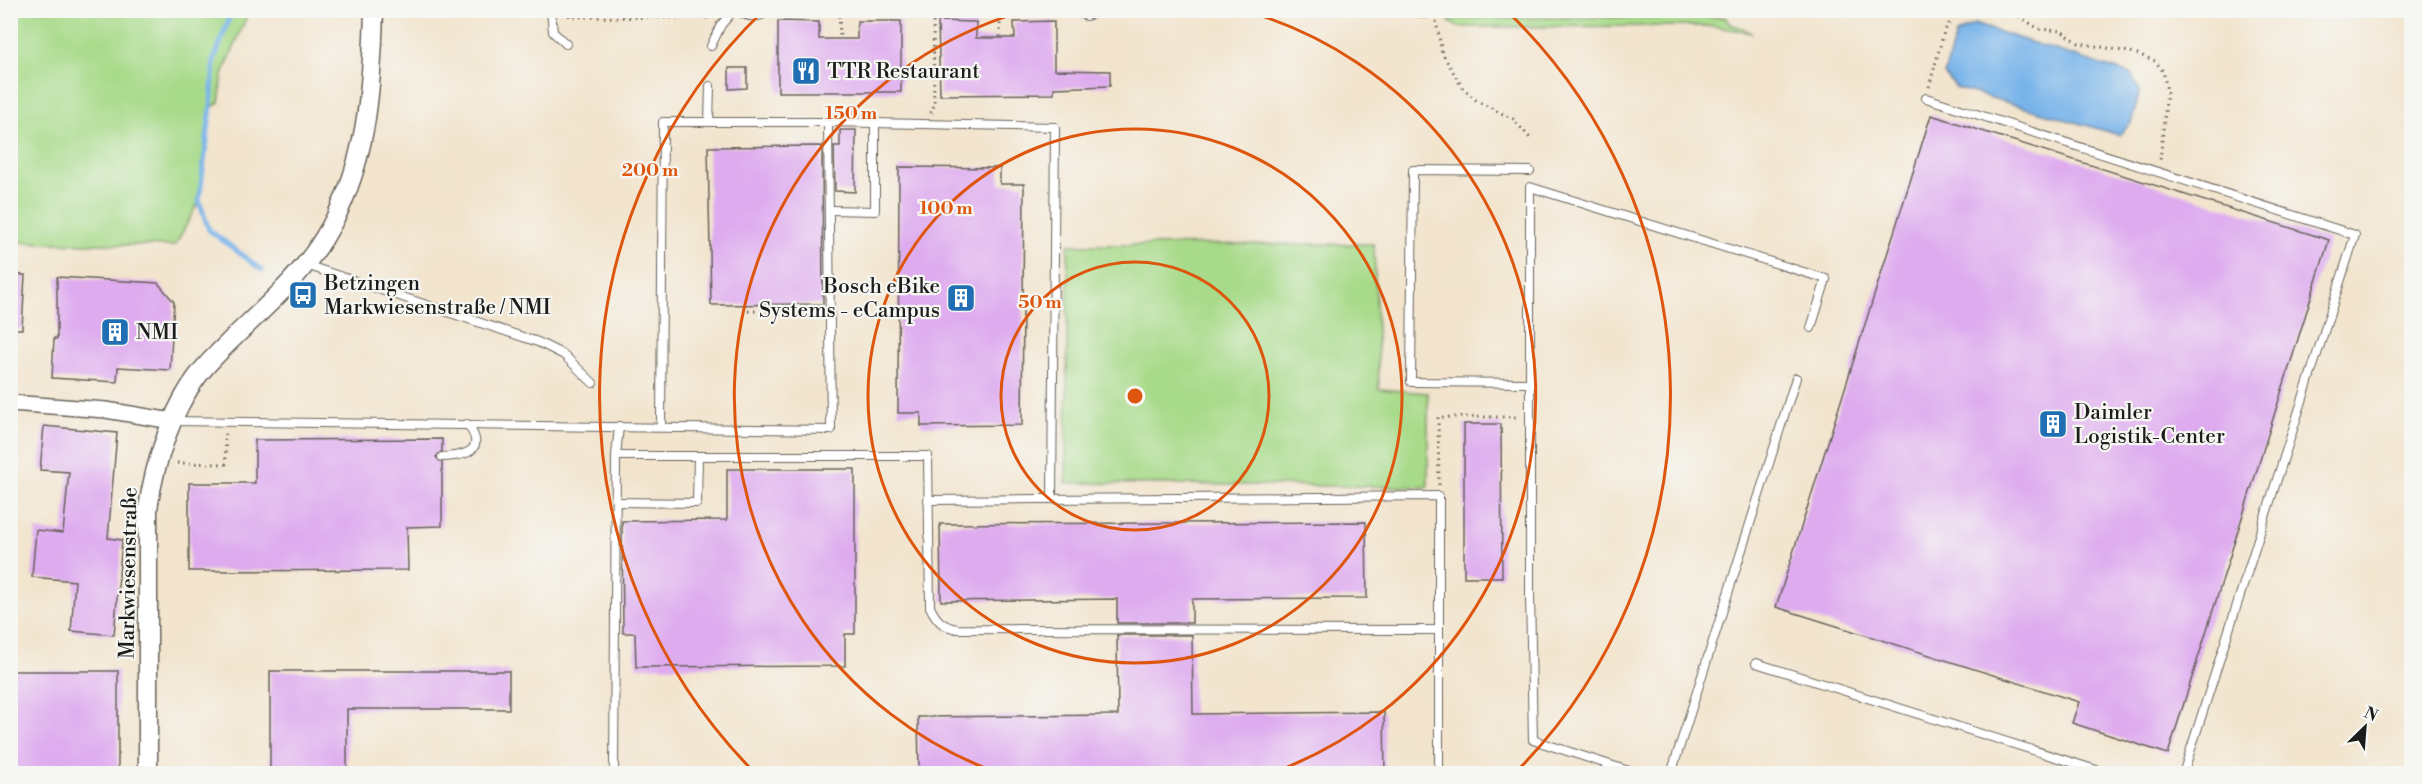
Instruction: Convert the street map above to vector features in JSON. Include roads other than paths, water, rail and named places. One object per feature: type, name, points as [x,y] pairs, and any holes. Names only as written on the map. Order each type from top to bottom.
[{"type":"street","name":"Markwiesenstraße","points":[[148,774],[148,509],[158,462],[172,421],[203,369],[306,265],[341,209],[353,180],[367,117],[374,10]]},
{"type":"street","points":[[10,403],[115,411],[172,421]]},
{"type":"lane","points":[[551,10],[554,32],[566,44]]},
{"type":"lane","points":[[711,46],[720,25],[735,10],[746,16],[757,17],[771,10]]},
{"type":"lane","points":[[1074,10],[1086,16],[1105,10]]},
{"type":"lane","points":[[1411,10],[1424,14],[1436,10]]},
{"type":"lane","points":[[1750,10],[1762,10]]},
{"type":"lane","points":[[709,122],[710,86]]},
{"type":"lane","points":[[1926,98],[2355,235],[2183,774]]},
{"type":"lane","points":[[661,426],[663,122],[828,122],[1055,127],[1052,498]]},
{"type":"lane","points":[[172,421],[831,430],[828,122]]},
{"type":"lane","points":[[830,210],[875,211],[875,123]]},
{"type":"lane","points":[[1530,171],[1413,170],[1411,382],[1531,383]]},
{"type":"lane","points":[[1638,774],[1533,740],[1530,187],[1826,279],[1811,328]]},
{"type":"lane","points":[[306,265],[538,342],[564,355],[593,383]]},
{"type":"lane","points":[[1671,774],[1796,378]]},
{"type":"lane","points":[[442,457],[462,456],[471,452],[475,444],[474,433],[467,424]]},
{"type":"lane","points":[[614,774],[616,456],[619,426]]},
{"type":"lane","points":[[616,456],[928,456],[930,607],[936,619],[945,627],[1439,630]]},
{"type":"lane","points":[[616,502],[697,504],[698,456]]},
{"type":"lane","points":[[928,500],[1439,496],[1439,774]]},
{"type":"lane","points":[[1756,663],[2109,774]]},
{"type":"water","points":[[1974,24],[2131,74],[2140,91],[2131,123],[2119,135],[1957,88],[1944,74],[1956,34]]},
{"type":"waterway","points":[[232,10],[214,60],[211,107],[199,201],[209,230],[262,270]]},
{"type":"place","name":"TTR Restaurant","points":[[806,71]]},
{"type":"place","name":"Betzingen Markwiesenstraße / NMI","points":[[303,295]]},
{"type":"place","name":"Bosch eBike Systems - eCampus","points":[[961,298]]},
{"type":"place","name":"NMI","points":[[115,332]]},
{"type":"place","name":"Daimler Logistik-Center","points":[[2053,424]]}]
